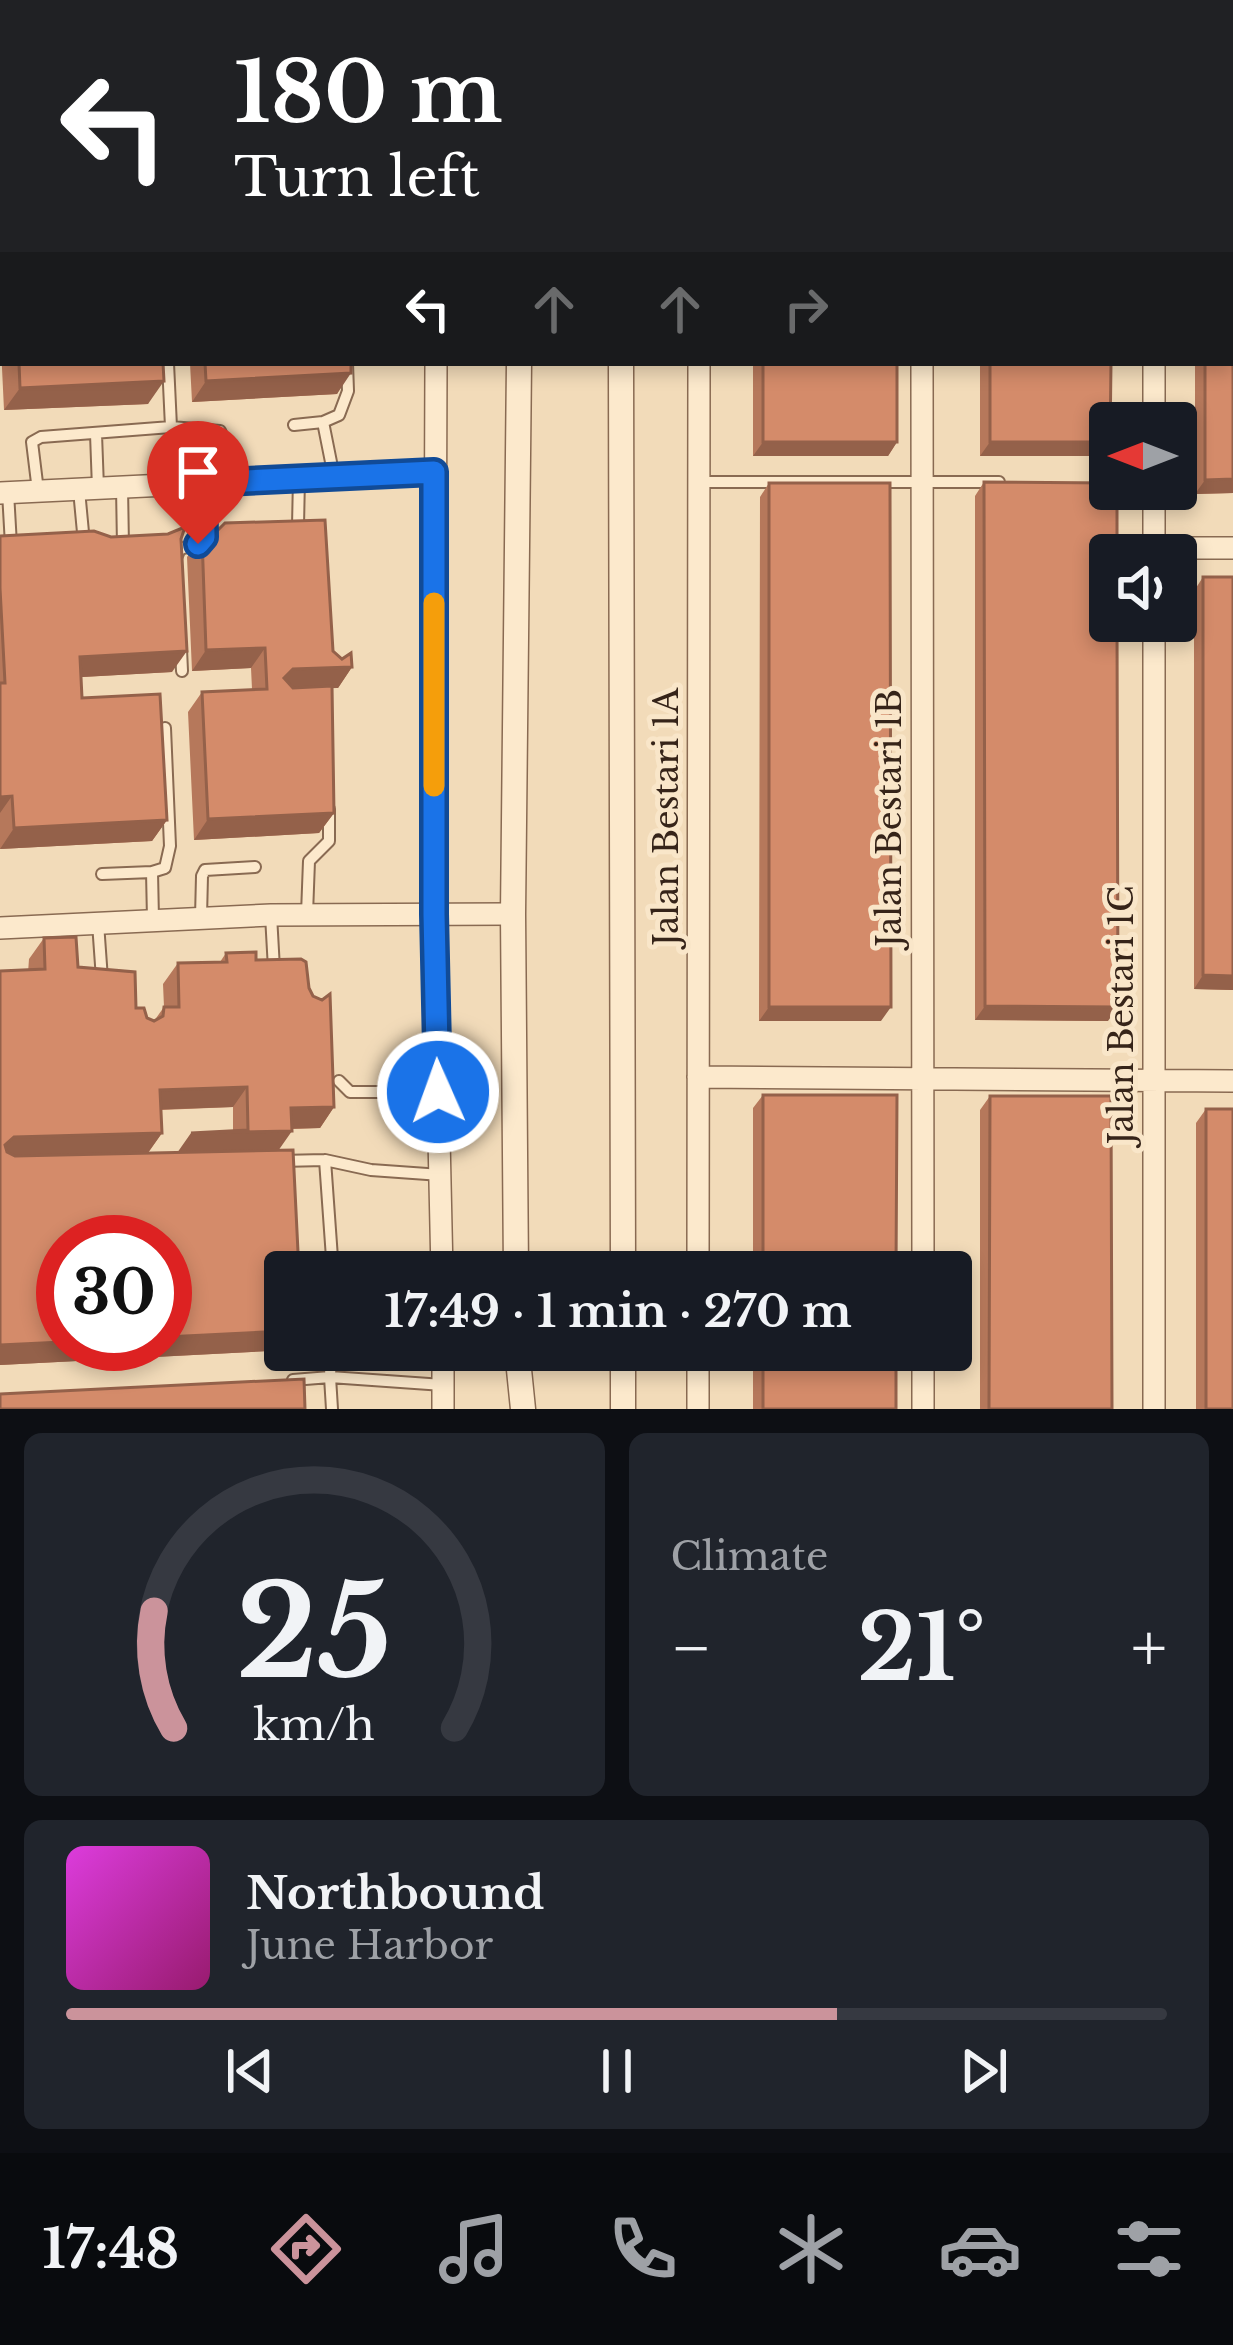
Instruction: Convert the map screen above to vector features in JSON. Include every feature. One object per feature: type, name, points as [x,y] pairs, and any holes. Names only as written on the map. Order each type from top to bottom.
[{"type":"street","points":[[436,366],[434,914],[442,1251]]},
{"type":"street","points":[[516,1251],[513,914],[519,366]]},
{"type":"street","points":[[621,366],[623,1251]]},
{"type":"street","name":"Jalan Bestari 1A","points":[[698,1251],[699,366]]},
{"type":"street","name":"Jalan Bestari 1B","points":[[922,366],[923,1251]]},
{"type":"street","points":[[1154,366],[1154,402]]},
{"type":"street","points":[[4,492],[434,472]]},
{"type":"street","points":[[1197,550],[1233,548]]},
{"type":"street","name":"Jalan Bestari 1C","points":[[1154,642],[1154,1409]]},
{"type":"street","points":[[0,928],[307,914],[513,914]]},
{"type":"street","points":[[698,1077],[1233,1081]]},
{"type":"street","points":[[443,1371],[443,1409]]},
{"type":"street","points":[[519,1371],[523,1409]]},
{"type":"street","points":[[623,1371],[623,1409]]},
{"type":"street","points":[[698,1371],[698,1409]]},
{"type":"street","points":[[923,1371],[923,1409]]},
{"type":"lane","points":[[168,366],[171,427]]},
{"type":"lane","points":[[294,424],[339,416],[348,391],[347,366]]},
{"type":"lane","points":[[323,422],[334,477]]},
{"type":"lane","points":[[38,491],[32,442],[41,436],[171,427],[220,431],[227,446],[228,482]]},
{"type":"lane","points":[[96,434],[80,535],[83,543],[138,545]]},
{"type":"lane","points":[[298,526],[299,478]]},
{"type":"lane","points":[[699,482],[1016,482]]},
{"type":"lane","points":[[177,581],[180,549],[204,537],[203,483]]},
{"type":"lane","points":[[109,547],[122,487]]},
{"type":"lane","points":[[4,492],[12,545]]},
{"type":"lane","points":[[281,526],[320,534]]},
{"type":"lane","points":[[179,626],[182,671]]},
{"type":"lane","points":[[102,874],[152,872],[165,868],[169,859],[165,728]]},
{"type":"lane","points":[[307,914],[309,861],[329,842],[329,789]]},
{"type":"lane","points":[[201,917],[206,869],[255,867]]},
{"type":"lane","points":[[152,872],[154,920]]},
{"type":"lane","points":[[254,973],[282,969],[271,915]]},
{"type":"lane","points":[[98,922],[102,980]]},
{"type":"lane","points":[[82,982],[117,980]]},
{"type":"lane","points":[[339,1081],[350,1092],[438,1092]]},
{"type":"lane","points":[[255,1161],[325,1160],[371,1170],[441,1175]]},
{"type":"lane","points":[[325,1160],[332,1251]]},
{"type":"lane","points":[[330,1371],[332,1409]]},
{"type":"lane","points":[[283,1381],[330,1377],[443,1385]]},
{"type":"building","points":[[19,366],[163,366],[164,381],[20,388]]},
{"type":"building","points":[[205,366],[351,366],[351,373],[206,381]]},
{"type":"building","points":[[763,366],[897,366],[897,442],[763,442]]},
{"type":"building","points":[[990,366],[1111,366],[1111,402],[1089,402],[1089,442],[990,442]]},
{"type":"building","points":[[1205,366],[1233,366],[1233,479],[1205,480]]},
{"type":"building","points":[[984,482],[1089,483],[1089,510],[1117,510],[1117,534],[1089,534],[1089,642],[1117,642],[1118,1007],[985,1006]]},
{"type":"building","points":[[769,483],[890,483],[891,1007],[769,1007]]},
{"type":"building","points":[[325,520],[333,651],[342,659],[351,653],[352,667],[293,669],[284,678],[293,688],[332,686],[334,813],[208,819],[202,692],[267,689],[265,648],[206,650],[202,537],[225,523]]},
{"type":"building","points":[[185,527],[181,539],[187,651],[80,657],[82,698],[160,694],[167,820],[14,828],[12,796],[0,797],[0,683],[5,683],[0,536],[94,531],[111,537],[168,534]]},
{"type":"building","points":[[1203,577],[1233,577],[1233,976],[1203,975]]},
{"type":"building","points":[[76,937],[78,967],[135,972],[136,1008],[144,1008],[147,1018],[154,1021],[163,1016],[164,1007],[179,1007],[178,963],[227,962],[226,953],[256,952],[256,960],[301,959],[306,962],[313,996],[322,1000],[330,994],[334,1107],[291,1108],[292,1131],[191,1133],[248,1130],[247,1087],[160,1090],[162,1133],[14,1137],[5,1145],[15,1156],[293,1150],[298,1251],[264,1251],[264,1332],[192,1336],[192,1215],[36,1215],[36,1343],[0,1345],[0,971],[45,969],[44,938]]},
{"type":"building","points":[[763,1095],[897,1095],[896,1251],[763,1251]]},
{"type":"building","points":[[990,1096],[1111,1096],[1112,1409],[989,1409]]},
{"type":"building","points":[[1206,1109],[1233,1109],[1233,1409],[1206,1409]]},
{"type":"building","points":[[763,1371],[896,1371],[896,1409],[763,1409]]},
{"type":"building","points":[[304,1379],[305,1409],[0,1409],[0,1394]]},
{"type":"slow traffic","points":[[434,603],[434,786]]},
{"type":"route","points":[[198,544],[204,537],[203,483],[434,472],[438,1092]]}]
